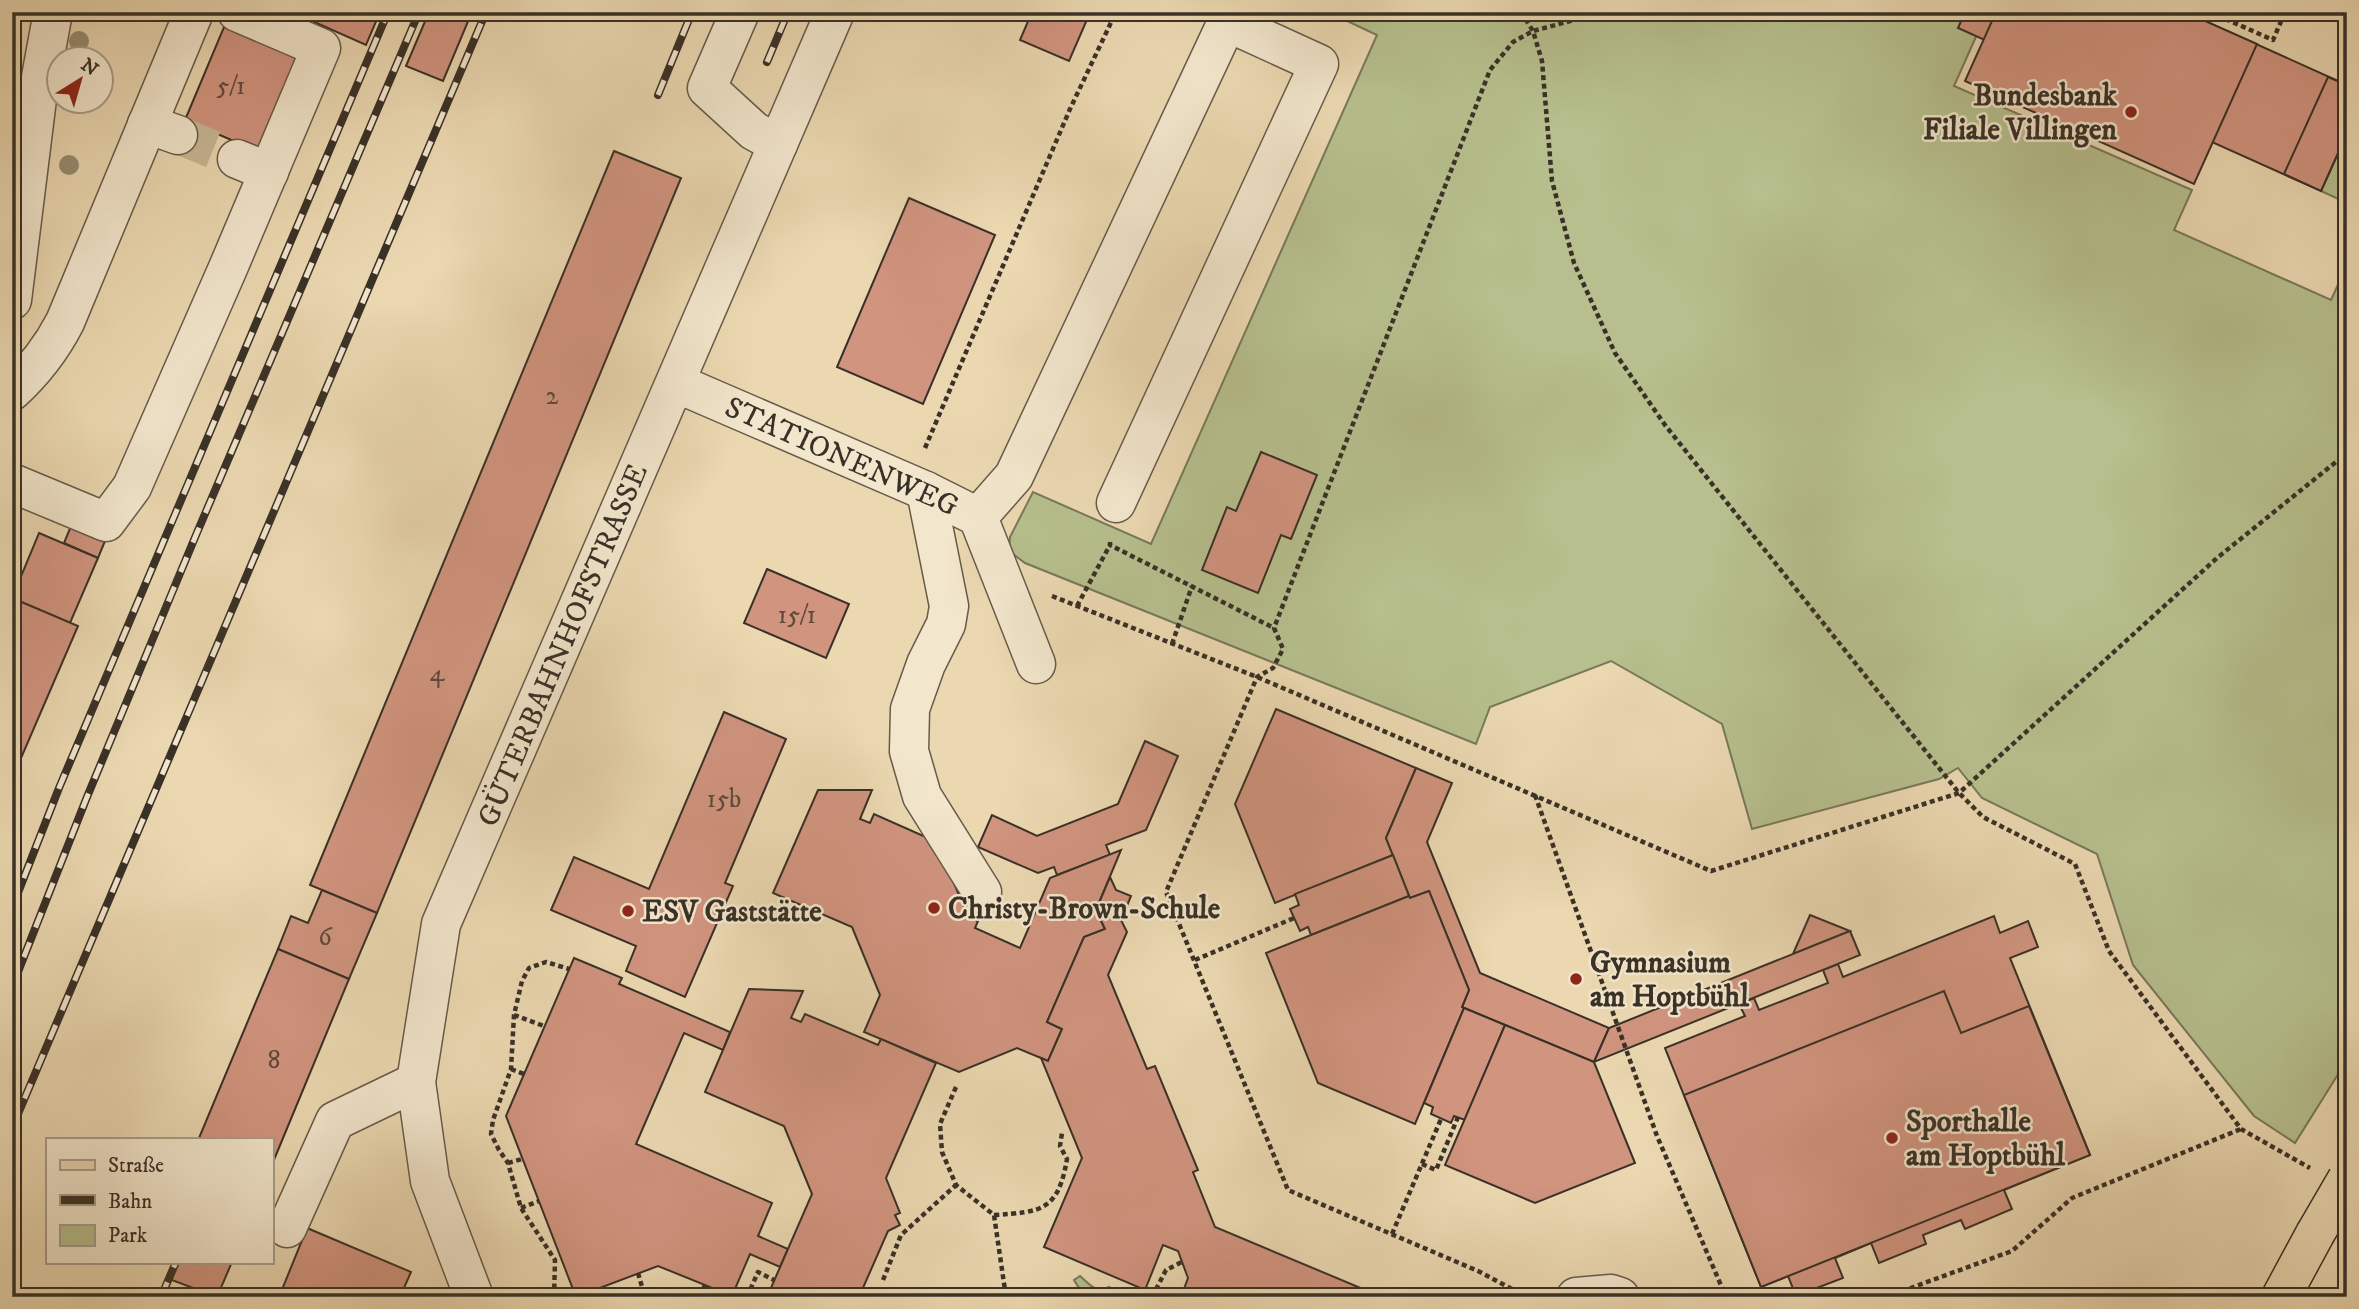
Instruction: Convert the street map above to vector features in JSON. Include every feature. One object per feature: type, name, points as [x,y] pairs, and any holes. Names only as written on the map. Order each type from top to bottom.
[{"type":"main road","points":[[2281,1297],[2315,1234],[2329,1174]]},
{"type":"street","points":[[12,300],[37,99],[53,12]]},
{"type":"street","points":[[12,391],[34,370],[54,344],[65,322],[154,135],[194,12]]},
{"type":"street","points":[[12,483],[106,522],[132,487],[253,165],[321,48],[237,12]]},
{"type":"street","points":[[740,12],[707,89],[754,131],[778,144]]},
{"type":"street","name":"GÜTERBAHNHOFSTRASSE","points":[[474,1297],[430,1181],[416,1082],[441,924],[835,12]]},
{"type":"street","points":[[978,516],[1014,476],[1227,22],[1319,64],[1116,503]]},
{"type":"street","name":"STATIONENWEG","points":[[676,383],[978,516],[1036,664]]},
{"type":"street","points":[[918,488],[949,606],[946,625],[926,664],[910,709],[909,751],[922,796],[982,892]]},
{"type":"street","points":[[287,1228],[335,1121],[416,1082]]},
{"type":"street","points":[[1576,1297],[1611,1294],[1620,1297]]},
{"type":"path","points":[[918,488],[1070,109],[1116,12]]},
{"type":"path","points":[[1521,12],[1533,31],[1542,61],[1552,181],[1574,263],[1615,353],[1665,425],[1959,793],[1983,817],[2075,864],[2109,951],[2242,1129],[2329,1174]]},
{"type":"path","points":[[1274,628],[1490,69],[1513,42],[1533,31],[1604,12]]},
{"type":"path","points":[[2210,12],[2273,40],[2285,12]]},
{"type":"path","points":[[1000,577],[1257,677],[1711,871],[1959,793],[2217,558],[2347,453]]},
{"type":"path","points":[[1077,606],[1110,545],[1116,503]]},
{"type":"path","points":[[1110,545],[1274,628],[1283,649],[1273,668],[1257,677],[1167,892],[1288,1190],[1478,1271],[1527,1297]]},
{"type":"path","points":[[1172,644],[1192,586]]},
{"type":"path","points":[[1535,795],[1657,1136],[1726,1297]]},
{"type":"path","points":[[1195,960],[1294,918]]},
{"type":"path","points":[[554,1297],[555,1261],[521,1208],[508,1163],[491,1134],[493,1120],[512,1069],[514,1015],[522,981],[529,968],[546,962],[569,969]]},
{"type":"path","points":[[514,1015],[544,1026]]},
{"type":"path","points":[[512,1069],[524,1074]]},
{"type":"path","points":[[956,1087],[940,1124],[942,1152],[956,1185],[995,1214],[1032,1212],[1046,1206],[1058,1192],[1067,1159],[1060,1146],[1062,1133]]},
{"type":"path","points":[[1422,1164],[1436,1170],[1458,1117]]},
{"type":"path","points":[[1392,1234],[1441,1119]]},
{"type":"path","points":[[1886,1297],[2012,1251],[2071,1198],[2242,1129]]},
{"type":"path","points":[[508,1163],[522,1158]]},
{"type":"path","points":[[883,1279],[901,1235],[956,1185]]},
{"type":"path","points":[[521,1208],[539,1200]]},
{"type":"path","points":[[995,1214],[1006,1297]]},
{"type":"path","points":[[1152,1297],[1166,1270],[1182,1262]]},
{"type":"path","points":[[747,1297],[758,1272],[774,1280]]},
{"type":"path","points":[[638,1273],[645,1297]]},
{"type":"path","points":[[699,1297],[705,1284]]},
{"type":"path","points":[[596,1290],[598,1297]]},
{"type":"green space","points":[[1328,12],[1987,12],[1954,86],[2192,190],[2174,230],[2331,300],[2347,265],[2347,1060],[2295,1143],[2254,1116],[2133,965],[2097,854],[1982,798],[1958,768],[1939,779],[1752,829],[1722,724],[1611,661],[1490,707],[1476,744],[1025,563],[1009,551],[1010,537],[1033,492],[1151,544],[1377,35]]},
{"type":"green space","points":[[2347,133],[2347,203],[2321,191]]},
{"type":"green space","points":[[1080,1276],[1093,1287],[1109,1287],[1124,1297],[1101,1298],[1089,1295],[1074,1280]]},
{"type":"building","points":[[316,12],[380,12],[366,45],[312,21]]},
{"type":"building","points":[[429,12],[472,12],[443,81],[406,66]]},
{"type":"building","points":[[1032,12],[1082,12],[1089,15],[1069,61],[1020,40]]},
{"type":"building","name":"Bundesbank Filiale Villingen","points":[[1965,12],[2185,12],[2347,85],[2347,133],[2321,191],[1958,28]]},
{"type":"building","name":"Bundesbank Filiale Villingen","points":[[1996,12],[2185,12],[2257,44],[2194,184],[1965,81]]},
{"type":"building","points":[[224,27],[297,58],[257,151],[185,120]]},
{"type":"building","points":[[2328,77],[2347,85],[2347,133],[2321,191],[2284,174]]},
{"type":"building","points":[[614,151],[681,178],[377,913],[310,885]]},
{"type":"building","points":[[909,198],[995,235],[923,404],[837,367]]},
{"type":"building","points":[[1261,452],[1317,475],[1291,539],[1281,535],[1258,593],[1202,570],[1227,507],[1236,511]]},
{"type":"building","points":[[71,526],[105,541],[98,558],[64,543]]},
{"type":"building","points":[[39,533],[98,558],[70,623],[12,598]]},
{"type":"building","points":[[767,569],[849,604],[826,658],[744,623]]},
{"type":"building","points":[[12,598],[78,626],[12,779]]},
{"type":"building","points":[[1276,709],[1416,768],[1386,838],[1393,855],[1275,903],[1235,804]]},
{"type":"building","points":[[724,712],[786,739],[725,883],[733,886],[685,997],[626,971],[636,946],[551,910],[574,857],[649,889]]},
{"type":"building","points":[[1145,741],[1178,756],[1146,830],[1106,845],[1110,855],[1057,875],[1054,867],[1038,873],[978,847],[992,815],[1037,836],[1118,804]]},
{"type":"building","points":[[1416,768],[1452,783],[1427,842],[1480,973],[1609,1028],[1594,1062],[1462,1007],[1469,990],[1429,891],[1410,898],[1386,838]]},
{"type":"building","points":[[818,790],[872,790],[860,819],[870,823],[874,814],[937,842],[968,917],[978,921],[975,928],[1020,948],[1050,878],[1121,850],[1096,910],[1105,929],[1084,937],[1047,1022],[1062,1029],[1048,1061],[1017,1048],[959,1072],[864,1032],[880,995],[852,927],[773,893]]},
{"type":"building","points":[[1393,855],[1409,896],[1311,935],[1308,927],[1300,931],[1290,909],[1299,905],[1295,894]]},
{"type":"building","points":[[1110,877],[1116,890],[1131,896],[1121,920],[1127,932],[1108,975],[1147,1069],[1155,1066],[1198,1170],[1193,1172],[1215,1227],[1382,1297],[1343,1297],[1323,1288],[1319,1297],[1181,1297],[1188,1278],[1178,1251],[1163,1245],[1145,1290],[1044,1247],[1082,1158],[1041,1058],[1048,1061],[1062,1029],[1047,1022],[1084,937],[1105,929],[1096,910]]},
{"type":"building","points":[[322,890],[377,913],[349,979],[278,949],[291,916],[308,923]]},
{"type":"building","points":[[1429,891],[1469,990],[1415,1124],[1318,1083],[1266,953],[1409,896],[1410,898]]},
{"type":"building","points":[[1810,915],[1850,931],[1793,954]]},
{"type":"building","name":"Sporthalle am Hoptbühl","points":[[1994,916],[2000,933],[2028,921],[2038,947],[2010,958],[2090,1155],[2004,1190],[2012,1209],[1965,1229],[1961,1220],[1923,1235],[1926,1244],[1879,1263],[1871,1243],[1835,1258],[1843,1278],[1796,1296],[1788,1276],[1761,1287],[1665,1048],[1745,1016],[1739,1004],[1754,998],[1759,1010],[1828,983],[1823,970],[1838,964],[1843,977]]},
{"type":"building","points":[[1850,931],[1860,955],[1594,1062],[1609,1028]]},
{"type":"building","points":[[278,949],[349,979],[273,1162],[273,1138],[199,1138]]},
{"type":"building","points":[[574,958],[622,978],[619,984],[730,1032],[723,1050],[684,1033],[636,1144],[772,1203],[758,1236],[788,1249],[780,1267],[750,1254],[732,1296],[658,1266],[576,1297],[506,1116]]},
{"type":"building","points":[[749,989],[803,991],[791,1018],[801,1022],[805,1014],[878,1045],[881,1039],[936,1063],[886,1178],[900,1213],[895,1215],[900,1225],[888,1231],[859,1297],[767,1297],[812,1194],[784,1126],[705,1092]]},
{"type":"building","name":"Sporthalle am Hoptbühl","points":[[1944,991],[1961,1033],[2029,1006],[2090,1155],[1761,1287],[1684,1095]]},
{"type":"building","points":[[1464,1008],[1505,1025],[1465,1120],[1454,1116],[1451,1123],[1431,1114],[1433,1107],[1424,1103]]},
{"type":"building","points":[[1505,1025],[1594,1062],[1635,1163],[1535,1203],[1445,1165]]},
{"type":"building","points":[[307,1228],[411,1272],[400,1297],[279,1297]]},
{"type":"building","points":[[175,1264],[231,1264],[217,1297],[169,1279]]},
{"type":"building","points":[[1323,1288],[1343,1297],[1319,1297]]},
{"type":"tunnel","points":[[178,135],[237,159]]},
{"type":"railway","points":[[12,908],[59,788],[388,12]]},
{"type":"railway","points":[[12,987],[87,797],[196,535],[419,12]]},
{"type":"railway","points":[[12,1128],[486,12]]},
{"type":"railway","points":[[658,95],[692,12]]},
{"type":"railway","points":[[767,62],[788,12]]},
{"type":"railway","points":[[161,1297],[175,1264]]},
{"type":"place","name":"Bundesbank Filiale Villingen","points":[[2131,112]]},
{"type":"place","name":"Christy-Brown-Schule","points":[[934,908]]},
{"type":"place","name":"ESV Gaststätte","points":[[628,911]]},
{"type":"place","name":"Gymnasium am Hoptbühl","points":[[1576,979]]},
{"type":"place","name":"Sporthalle am Hoptbühl","points":[[1892,1138]]}]
